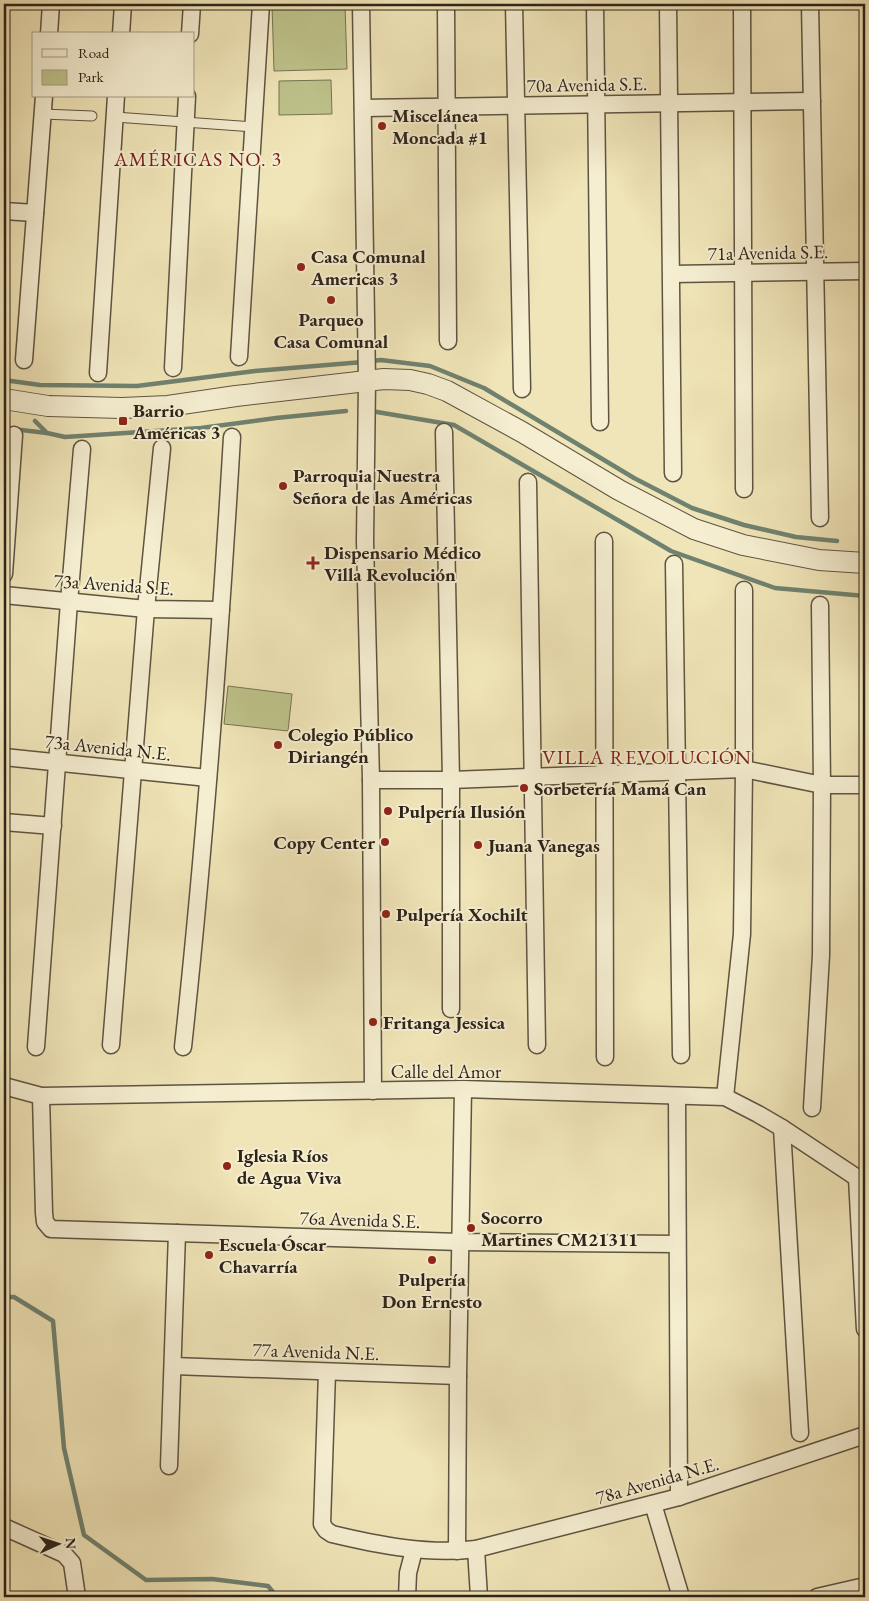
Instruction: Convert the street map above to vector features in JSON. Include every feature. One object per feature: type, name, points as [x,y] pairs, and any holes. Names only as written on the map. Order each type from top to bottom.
[{"type":"street","points":[[49,32],[51,4]]},
{"type":"street","points":[[121,32],[123,4]]},
{"type":"street","points":[[190,32],[192,4]]},
{"type":"street","points":[[239,357],[261,4]]},
{"type":"street","points":[[361,4],[366,368],[365,541],[371,780],[373,1091]]},
{"type":"street","points":[[446,4],[448,341]]},
{"type":"street","points":[[514,4],[522,389]]},
{"type":"street","points":[[595,4],[600,422]]},
{"type":"street","points":[[668,4],[673,473]]},
{"type":"street","points":[[742,4],[744,489]]},
{"type":"street","points":[[810,4],[820,518]]},
{"type":"street","points":[[24,360],[44,98]]},
{"type":"street","points":[[98,373],[116,98]]},
{"type":"street","points":[[173,368],[187,98]]},
{"type":"street","name":"70a Avenida S.E.","points":[[363,108],[812,101]]},
{"type":"street","points":[[4,211],[35,214]]},
{"type":"street","name":"71a Avenida S.E.","points":[[672,274],[865,271]]},
{"type":"street","points":[[4,399],[48,406],[122,408],[168,406],[236,396],[366,368],[384,379],[410,380],[447,391],[522,432],[619,490],[694,529],[743,545],[819,560],[865,563]]},
{"type":"street","points":[[444,432],[451,780],[451,1009]]},
{"type":"street","points":[[4,574],[14,435]]},
{"type":"street","points":[[183,1047],[199,898],[222,610],[232,437]]},
{"type":"street","points":[[110,1045],[146,609],[162,448]]},
{"type":"street","points":[[36,1047],[82,449]]},
{"type":"street","points":[[528,482],[537,1045]]},
{"type":"street","points":[[604,541],[605,1057]]},
{"type":"street","points":[[674,564],[681,1055]]},
{"type":"street","points":[[725,1097],[742,934],[744,590]]},
{"type":"street","name":"73a Avenida S.E.","points":[[4,595],[146,609],[222,610]]},
{"type":"street","points":[[812,1108],[821,955],[820,604]]},
{"type":"street","name":"73a Avenida N.E.","points":[[4,756],[208,778]]},
{"type":"street","points":[[371,780],[451,780],[744,769],[822,786],[865,785]]},
{"type":"street","points":[[4,822],[53,826]]},
{"type":"street","name":"Calle del Amor","points":[[4,1086],[41,1096],[463,1089],[725,1097],[782,1128],[861,1180]]},
{"type":"street","points":[[457,1552],[463,1089]]},
{"type":"street","name":"76a Avenida S.E.","points":[[41,1096],[45,1222],[51,1229],[460,1242],[677,1244]]},
{"type":"street","points":[[677,1096],[678,1497]]},
{"type":"street","points":[[782,1128],[800,1432]]},
{"type":"street","points":[[861,1180],[865,1329]]},
{"type":"street","points":[[169,1466],[177,1233]]},
{"type":"street","name":"77a Avenida N.E.","points":[[173,1366],[458,1376]]},
{"type":"street","name":"78a Avenida N.E.","points":[[327,1372],[322,1524],[332,1534],[414,1550],[457,1552],[476,1549],[653,1504],[865,1435]]},
{"type":"street","points":[[653,1504],[681,1597]]},
{"type":"street","points":[[4,1527],[64,1554],[72,1563],[77,1597]]},
{"type":"street","points":[[476,1549],[479,1597]]},
{"type":"street","points":[[407,1597],[408,1573],[414,1550]]},
{"type":"street","points":[[817,1597],[865,1586]]},
{"type":"lane","points":[[43,114],[92,116]]},
{"type":"lane","points":[[115,117],[254,127]]},
{"type":"green space","points":[[272,4],[345,4],[347,69],[274,71]]},
{"type":"green space","points":[[331,80],[332,114],[279,115],[279,81]]},
{"type":"green space","points":[[228,686],[292,694],[288,731],[224,724]]},
{"type":"waterway","points":[[371,361],[381,360],[430,366],[484,388],[634,478],[692,508],[744,525],[796,537],[837,541]]},
{"type":"waterway","points":[[4,380],[40,385],[137,386],[255,371],[363,362]]},
{"type":"waterway","points":[[35,421],[47,433],[65,437],[201,428],[346,411]]},
{"type":"waterway","points":[[371,411],[454,425],[671,551],[775,588],[865,596]]},
{"type":"waterway","points":[[4,428],[47,433]]},
{"type":"waterway","points":[[4,1297],[14,1297],[53,1321],[64,1448],[84,1535],[146,1580],[212,1579],[268,1586],[277,1597]]},
{"type":"place","name":"Miscelánea Moncada #1","points":[[382,126]]},
{"type":"place","name":"Casa Comunal Americas 3","points":[[301,267]]},
{"type":"place","name":"Parqueo Casa Comunal","points":[[331,300]]},
{"type":"place","name":"Barrio Américas 3","points":[[123,421]]},
{"type":"place","name":"Parroquia Nuestra Señora de las Américas","points":[[283,486]]},
{"type":"place","name":"Dispensario Médico Villa Revolución","points":[[313,563]]},
{"type":"place","name":"Colegio Público Diriangén","points":[[278,745]]},
{"type":"place","name":"Sorbetería Mamá Can","points":[[524,788]]},
{"type":"place","name":"Pulpería Ilusión","points":[[388,811]]},
{"type":"place","name":"Copy Center","points":[[385,842]]},
{"type":"place","name":"Juana Vanegas","points":[[478,845]]},
{"type":"place","name":"Pulpería Xochilt","points":[[386,914]]},
{"type":"place","name":"Fritanga Jessica","points":[[373,1022]]},
{"type":"place","name":"Iglesia Ríos de Agua Viva","points":[[227,1166]]},
{"type":"place","name":"Socorro Martines CM21311","points":[[471,1228]]},
{"type":"place","name":"Escuela Óscar Chavarría","points":[[209,1255]]},
{"type":"place","name":"Pulpería Don Ernesto","points":[[432,1260]]},
{"type":"district","name":"AMÉRICAS NO. 3","points":[[198,159]]},
{"type":"district","name":"VILLA REVOLUCIÓN","points":[[647,757]]}]
